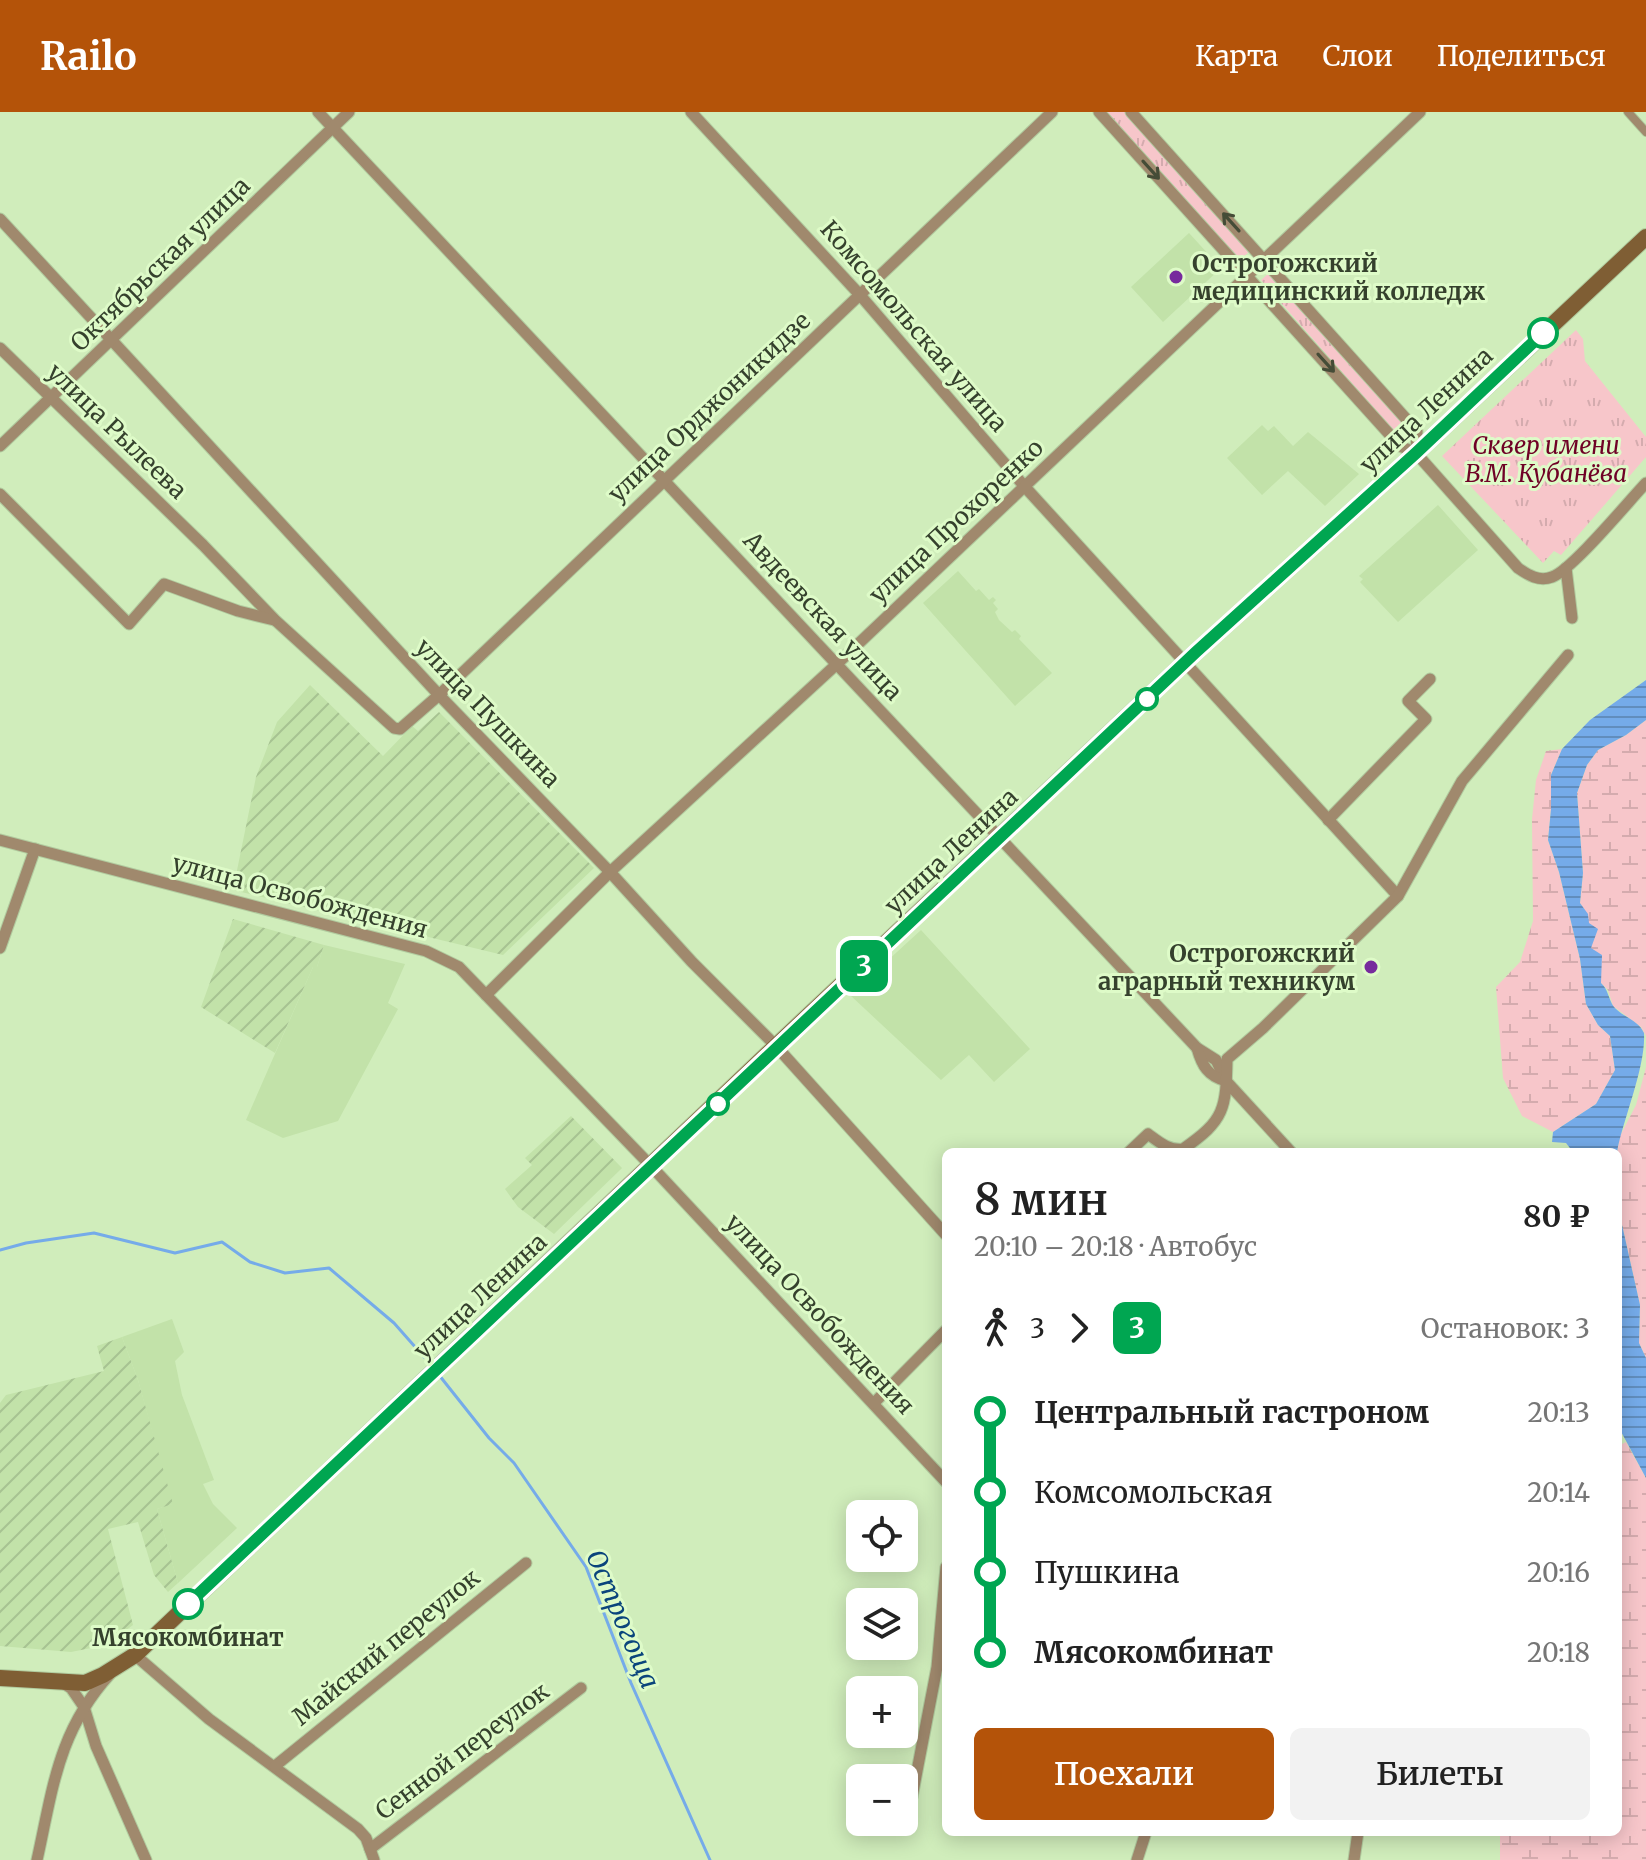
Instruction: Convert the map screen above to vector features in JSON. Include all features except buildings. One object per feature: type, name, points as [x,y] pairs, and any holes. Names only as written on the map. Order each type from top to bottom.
[{"type":"main road","name":"улица Ленина","points":[[85,1683],[135,1655],[1185,662],[1416,453],[1646,237]]},
{"type":"main road","points":[[0,1678],[85,1683]]},
{"type":"street","name":"Авдеевская улица","points":[[318,112],[838,663],[999,839],[1197,1048],[1216,1060],[1226,1081],[1287,1148]]},
{"type":"street","name":"Октябрьская улица","points":[[0,446],[349,112]]},
{"type":"street","name":"Комсомольская улица","points":[[691,112],[860,295],[1025,487],[1398,896]]},
{"type":"street","name":"улица Орджоникидзе","points":[[394,728],[405,727],[1052,112]]},
{"type":"street","points":[[1099,112],[1400,446],[1416,453],[1518,568],[1529,576],[1540,579],[1555,577],[1646,483]]},
{"type":"street","points":[[1131,112],[1417,431],[1416,453]]},
{"type":"street","name":"улица Прохоренко","points":[[486,995],[610,872],[838,663],[1420,112]]},
{"type":"street","points":[[1628,112],[1646,132]]},
{"type":"street","name":"улица Пушкина","points":[[0,219],[439,695],[692,962],[776,1046],[942,1231]]},
{"type":"street","name":"улица Рылеева","points":[[0,348],[203,545],[275,620],[394,728]]},
{"type":"street","points":[[0,494],[129,624],[164,584],[238,611],[275,620]]},
{"type":"street","points":[[1566,568],[1572,618]]},
{"type":"street","points":[[1184,1148],[1217,1121],[1224,1109],[1227,1059],[1263,1028],[1398,896],[1462,781],[1568,655]]},
{"type":"street","points":[[1328,820],[1426,719],[1408,701],[1430,679]]},
{"type":"street","name":"улица Освобождения","points":[[0,840],[426,951],[459,967],[652,1167],[942,1478]]},
{"type":"street","points":[[0,948],[35,849]]},
{"type":"street","points":[[1133,1148],[1148,1134],[1172,1148]]},
{"type":"street","points":[[874,1403],[942,1334]]},
{"type":"street","name":"Майский переулок","points":[[275,1766],[526,1563]]},
{"type":"street","points":[[918,1766],[937,1667],[942,1611]]},
{"type":"street","points":[[135,1655],[209,1719],[358,1829],[366,1838],[372,1854]]},
{"type":"street","points":[[37,1860],[62,1750],[84,1707],[117,1667]]},
{"type":"street","points":[[63,1683],[71,1688],[84,1707],[96,1746],[146,1860]]},
{"type":"street","points":[[84,1707],[85,1683]]},
{"type":"street","name":"Сенной переулок","points":[[372,1854],[581,1688]]},
{"type":"street","points":[[1137,1860],[1145,1836]]},
{"type":"street","points":[[1354,1860],[1357,1836]]},
{"type":"shaded area","name":"Острогожский медицинский колледж","points":[[1189,233],[1221,268],[1163,322],[1131,287]]},
{"type":"shaded area","points":[[1262,425],[1268,431],[1274,426],[1293,446],[1308,432],[1359,474],[1325,506],[1288,471],[1262,495],[1227,458]]},
{"type":"shaded area","points":[[1438,505],[1478,550],[1398,622],[1360,582],[1363,579],[1359,576]]},
{"type":"shaded area","points":[[958,571],[976,591],[979,589],[989,600],[993,597],[996,600],[993,603],[998,609],[995,612],[999,620],[1021,636],[1019,639],[1052,673],[1015,706],[923,603]]},
{"type":"shaded area","points":[[310,685],[383,756],[412,726],[418,731],[439,712],[594,868],[503,955],[233,890],[256,777],[277,722]]},
{"type":"shaded area","points":[[233,919],[324,945],[317,967],[313,967],[275,1053],[201,1007]]},
{"type":"shaded area","points":[[921,930],[1030,1049],[994,1082],[969,1055],[941,1080],[850,995]]},
{"type":"shaded area","points":[[324,945],[405,964],[388,1003],[398,1009],[338,1121],[283,1138],[246,1120],[313,967],[317,967]]},
{"type":"shaded area","points":[[571,1116],[622,1168],[554,1234],[518,1207],[505,1189],[532,1165],[525,1158]]},
{"type":"shaded area","points":[[172,1319],[184,1352],[175,1361],[182,1395],[214,1480],[203,1484],[213,1504],[237,1528],[178,1583],[157,1509],[172,1504],[138,1380],[122,1337]]},
{"type":"shaded area","name":"Мясокомбинат","points":[[122,1337],[138,1380],[173,1504],[157,1509],[178,1583],[168,1592],[154,1575],[138,1522],[108,1529],[133,1625],[106,1645],[71,1652],[0,1646],[0,1403],[6,1395],[104,1371],[97,1346]]},
{"type":"green space","points":[[1103,112],[1125,112],[1251,250],[1239,261]]},
{"type":"green space","points":[[1269,273],[1407,429],[1399,437],[1261,280]]},
{"type":"green space","name":"Сквер имени В.М. Кубанёва","points":[[1576,330],[1583,339],[1585,361],[1646,437],[1646,457],[1561,555],[1554,551],[1543,563],[1442,456]]},
{"type":"green space","points":[[1646,720],[1646,1036],[1641,1027],[1613,1006],[1608,990],[1601,983],[1591,948],[1587,914],[1580,903],[1583,873],[1577,793],[1587,765],[1598,750]]},
{"type":"green space","points":[[1562,749],[1551,775],[1548,840],[1580,959],[1586,1004],[1598,1025],[1610,1036],[1615,1070],[1596,1104],[1553,1132],[1522,1116],[1503,1078],[1496,987],[1520,962],[1533,921],[1532,819],[1536,780],[1546,751]]},
{"type":"green space","points":[[1646,1067],[1646,1358],[1639,1343],[1640,1305],[1622,1225],[1622,1148],[1618,1148],[1620,1136],[1636,1105]]},
{"type":"green space","points":[[1626,1442],[1646,1478],[1646,1860],[1500,1860],[1500,1836],[1622,1836],[1622,1444]]},
{"type":"water","points":[[1646,680],[1646,720],[1598,750],[1587,765],[1577,793],[1583,873],[1580,903],[1588,914],[1589,923],[1598,929],[1591,948],[1602,955],[1601,983],[1612,1004],[1644,1033],[1638,1077],[1618,1148],[1570,1148],[1566,1143],[1552,1142],[1553,1132],[1596,1104],[1615,1070],[1610,1036],[1598,1025],[1586,1004],[1580,959],[1548,840],[1551,775],[1562,749],[1590,720]]},
{"type":"water","points":[[1622,1225],[1640,1305],[1639,1343],[1646,1358],[1646,1478],[1622,1433]]},
{"type":"waterway","name":"Острогоща","points":[[0,1250],[94,1233],[175,1253],[222,1242],[250,1262],[285,1273],[329,1268],[394,1323],[424,1357]]},
{"type":"waterway","name":"Острогоща","points":[[439,1375],[489,1438],[514,1463],[586,1567],[631,1683],[710,1860]]},
{"type":"bus line","name":"3","points":[[188,1604],[1196,652],[1543,333]]},
{"type":"place","name":"Острогожский медицинский колледж","points":[[1176,277]]},
{"type":"place","name":"Острогожский аграрный техникум","points":[[1371,967]]},
{"type":"place","name":"Мясокомбинат","points":[[188,1604]]}]
